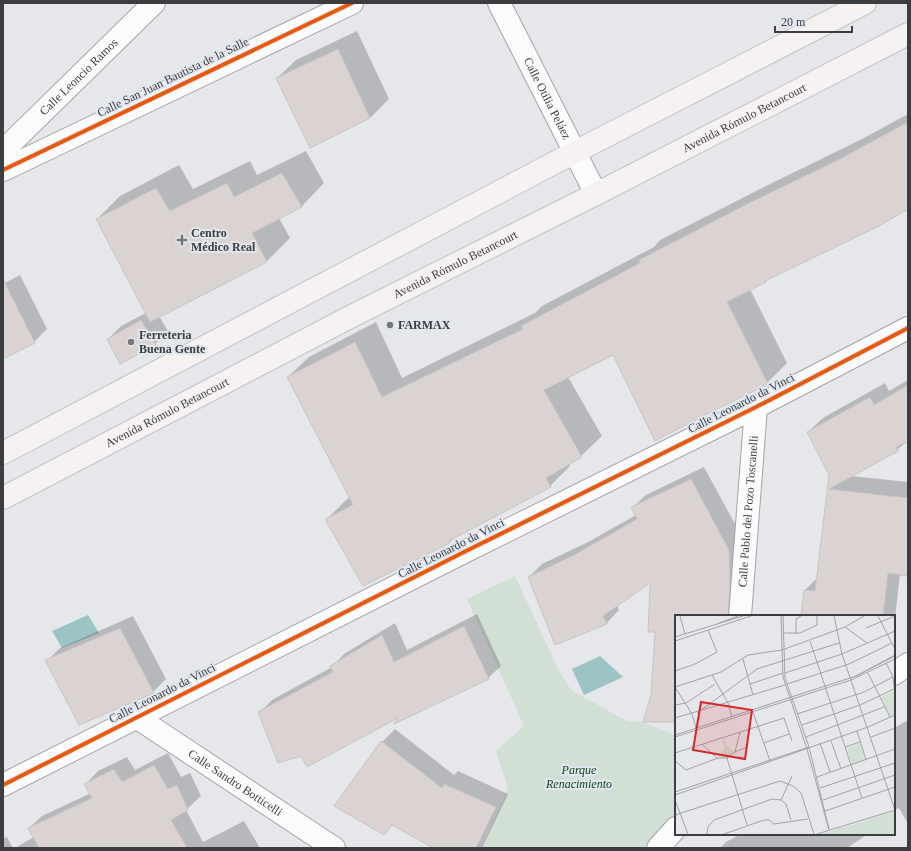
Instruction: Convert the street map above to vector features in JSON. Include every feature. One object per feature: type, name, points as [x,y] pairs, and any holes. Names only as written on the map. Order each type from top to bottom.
[{"type":"main road","points":[[3,453],[575,152],[865,3]]},
{"type":"main road","name":"Avenida Rómulo Betancourt","points":[[3,498],[354,315],[596,194],[908,34]]},
{"type":"street","name":"Calle Leoncio Ramos","points":[[3,151],[154,3]]},
{"type":"street","name":"Calle San Juan Bautista de la Salle","points":[[3,170],[352,3]]},
{"type":"street","name":"Calle Otilia Peláez","points":[[500,3],[596,194]]},
{"type":"street","name":"Calle Leonardo da Vinci","points":[[3,785],[466,551],[756,407],[908,328]]},
{"type":"street","name":"Calle Pablo del Pozo Toscanelli","points":[[740,615],[756,407]]},
{"type":"street","points":[[895,673],[908,664]]},
{"type":"street","name":"Calle Sandro Botticelli","points":[[136,717],[334,848]]},
{"type":"street","points":[[658,848],[675,829]]},
{"type":"green space","name":"Parque Renacimiento","points":[[515,576],[558,669],[571,690],[627,721],[643,722],[675,736],[675,822],[653,848],[482,848],[508,788],[496,751],[524,726],[467,599]]},
{"type":"water","points":[[88,615],[99,633],[62,648],[52,631]]},
{"type":"water","points":[[600,656],[623,677],[584,695],[572,669]]},
{"type":"building","points":[[338,49],[370,118],[310,148],[276,78]]},
{"type":"building","points":[[908,122],[908,209],[877,227],[765,281],[766,282],[727,302],[768,384],[655,441],[613,355],[544,390],[582,457],[546,478],[551,487],[449,541],[450,543],[363,586],[325,519],[353,505],[287,377],[355,342],[382,397],[523,329],[521,326],[640,263],[639,260],[749,203],[840,159]]},
{"type":"building","name":"Centro Médico Real","points":[[282,173],[302,207],[252,233],[267,262],[150,322],[96,219],[156,188],[170,211],[227,183],[234,197]]},
{"type":"building","points":[[3,279],[35,343],[3,359]]},
{"type":"building","name":"Ferreteria Buena Gente","points":[[141,320],[156,345],[120,364],[107,339]]},
{"type":"building","points":[[908,385],[908,441],[896,447],[898,451],[829,489],[908,498],[908,576],[888,573],[883,615],[801,615],[804,590],[815,591],[829,475],[807,432],[870,397],[874,405]]},
{"type":"building","points":[[691,479],[729,550],[730,586],[728,615],[675,615],[675,722],[643,722],[651,695],[655,632],[648,632],[650,583],[603,616],[607,624],[555,645],[528,577],[576,554],[637,519],[631,507]]},
{"type":"building","points":[[464,626],[489,679],[394,724],[398,718],[307,767],[301,756],[278,763],[258,712],[333,672],[330,666],[382,635],[394,662]]},
{"type":"building","points":[[120,628],[154,693],[79,725],[45,660]]},
{"type":"building","points":[[381,741],[442,788],[444,784],[496,807],[476,848],[433,848],[392,825],[384,835],[334,806]]},
{"type":"building","points":[[154,765],[168,789],[177,785],[188,810],[171,820],[187,848],[39,848],[28,828],[92,798],[84,784],[114,769],[122,782]]},
{"type":"cycle path","points":[[3,170],[352,3]]},
{"type":"cycle path","points":[[3,785],[466,551],[756,407],[908,328]]},
{"type":"place","name":"Centro Médico Real","points":[[182,240]]},
{"type":"place","name":"FARMAX","points":[[390,325]]},
{"type":"place","name":"Ferreteria Buena Gente","points":[[131,342]]}]
